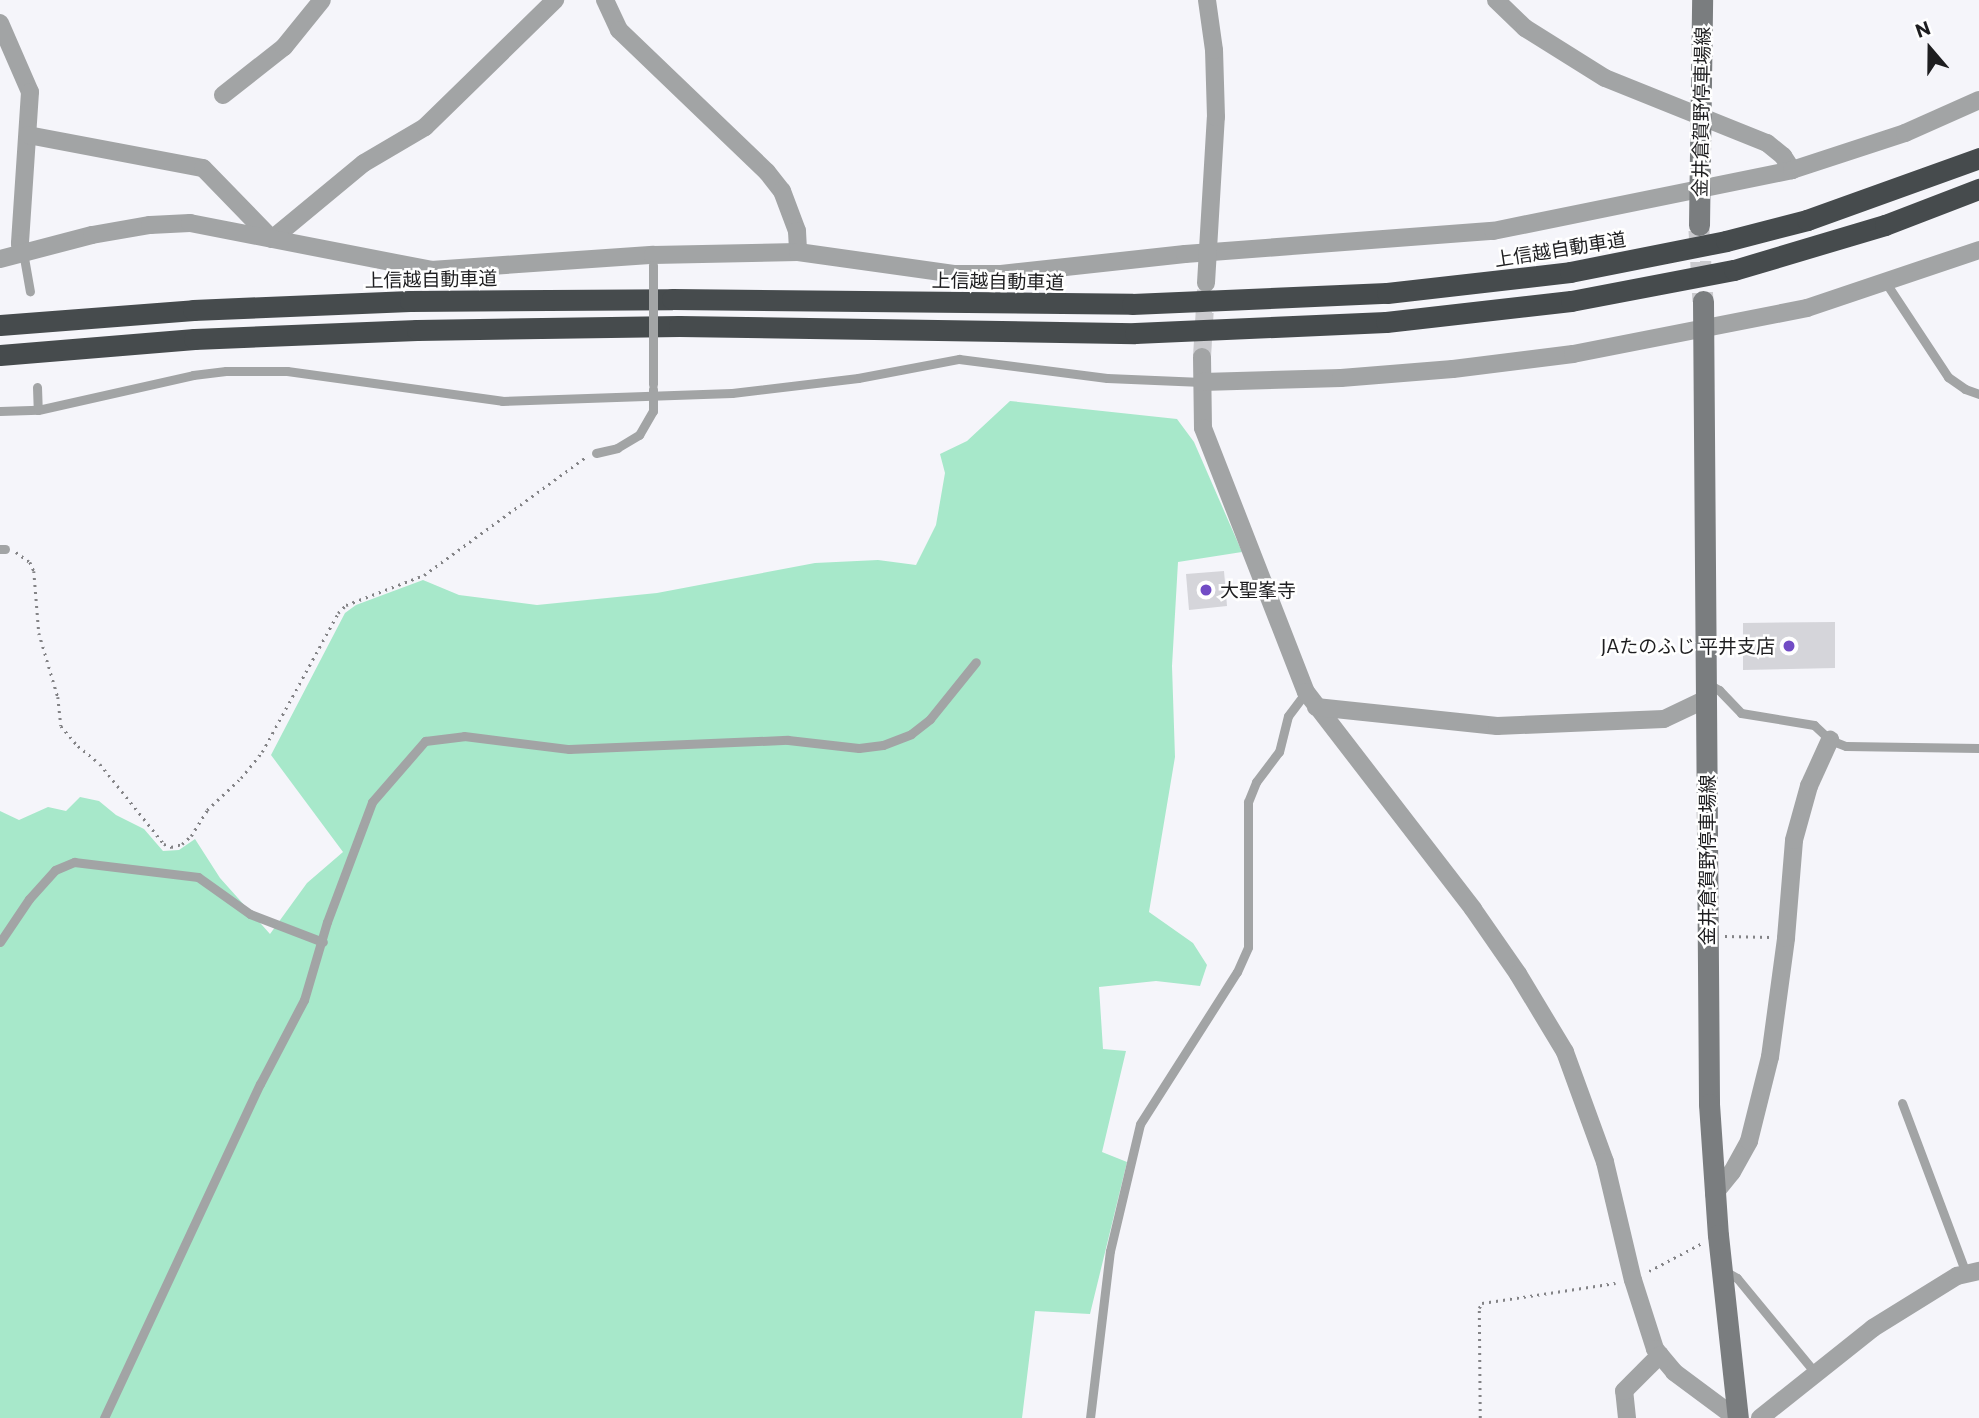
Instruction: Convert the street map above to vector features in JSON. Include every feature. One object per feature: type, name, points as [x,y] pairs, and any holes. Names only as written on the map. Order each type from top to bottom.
[{"type":"highway","name":"上信越自動車道","points":[[0,325],[193,310],[423,301],[671,299],[1119,304],[1387,293],[1570,272],[1726,240],[1856,203],[1979,158]]},
{"type":"highway","points":[[0,355],[194,339],[417,330],[679,327],[1135,333],[1297,328],[1399,321],[1571,301],[1734,270],[1885,225],[1979,189]]},
{"type":"main road","name":"金井倉賀野停車場線","points":[[1699,225],[1702,0]]},
{"type":"main road","name":"金井倉賀野停車場線","points":[[1703,301],[1709,1104],[1714,1194],[1737,1418]]},
{"type":"street","points":[[223,95],[284,47],[322,0]]},
{"type":"street","points":[[272,239],[363,163],[425,127],[555,0]]},
{"type":"street","points":[[605,0],[620,30],[768,172],[782,191],[797,230],[798,252]]},
{"type":"street","points":[[1206,283],[1216,91],[1207,0]]},
{"type":"street","points":[[1496,0],[1525,28],[1605,78],[1767,143],[1783,156],[1792,170]]},
{"type":"street","points":[[0,23],[30,93],[20,244],[23,253]]},
{"type":"street","points":[[0,259],[150,225],[190,223],[431,270],[798,252],[974,275],[1208,252],[1493,231],[1792,170],[1905,133],[1979,100]]},
{"type":"street","points":[[28,135],[203,168],[272,239]]},
{"type":"street","points":[[1202,382],[1341,378],[1453,369],[1573,354],[1807,309],[1979,250]]},
{"type":"street","points":[[1202,356],[1203,428],[1311,700],[1473,909],[1518,974],[1565,1052],[1605,1162],[1633,1280],[1655,1349],[1674,1372],[1737,1418]]},
{"type":"street","points":[[1311,700],[1497,726],[1664,719],[1706,691]]},
{"type":"street","points":[[1714,1194],[1732,1172],[1749,1141],[1770,1057],[1786,938],[1794,840],[1809,786],[1830,740]]},
{"type":"street","points":[[1760,1418],[1873,1328],[1973,1272]]},
{"type":"street","points":[[1627,1418],[1624,1391],[1660,1355]]},
{"type":"lane","points":[[23,253],[30,291]]},
{"type":"lane","points":[[596,453],[617,448],[639,435],[653,411],[653,260]]},
{"type":"lane","points":[[1886,284],[1948,377],[1965,389],[1979,394]]},
{"type":"lane","points":[[0,411],[38,410],[193,375],[226,371],[287,372],[502,401],[653,389],[732,393],[794,387],[959,359],[1107,377],[1202,382]]},
{"type":"lane","points":[[37,387],[38,410]]},
{"type":"lane","points":[[104,1418],[236,1134],[304,1000],[327,922],[372,802],[425,741],[464,736],[569,749],[788,740],[859,748],[883,745],[911,734],[930,719],[976,662]]},
{"type":"lane","points":[[1706,691],[1719,690],[1741,713],[1814,725],[1830,740],[1846,746],[1979,748]]},
{"type":"lane","points":[[1090,1418],[1110,1251],[1140,1124],[1237,972],[1248,947],[1248,802],[1256,782],[1279,752],[1289,716],[1311,700]]},
{"type":"lane","points":[[0,942],[29,899],[55,870],[74,862],[198,877],[250,914],[323,942]]},
{"type":"lane","points":[[1902,1103],[1973,1272]]},
{"type":"lane","points":[[1721,1269],[1737,1278],[1817,1375]]},
{"type":"path","points":[[2,549],[21,554],[34,571],[40,633],[58,697],[61,726],[78,746],[100,764],[164,844],[170,847],[182,844],[191,836],[207,810],[241,778],[262,752],[338,612],[346,605],[424,575],[561,473],[596,453]]},
{"type":"path","points":[[1708,936],[1786,938]]},
{"type":"path","points":[[1480,1418],[1479,1308],[1482,1303],[1585,1290],[1633,1280],[1718,1235]]},
{"type":"green space","points":[[1010,401],[1177,419],[1194,442],[1242,552],[1178,562],[1172,666],[1175,757],[1149,912],[1193,943],[1207,965],[1200,986],[1156,981],[1099,987],[1103,1049],[1126,1051],[1102,1152],[1127,1162],[1090,1314],[1035,1311],[1022,1418],[0,1418],[0,811],[19,820],[48,807],[66,811],[80,797],[99,801],[116,815],[144,829],[163,851],[179,850],[195,839],[220,878],[270,934],[307,883],[343,852],[271,755],[345,613],[356,605],[423,580],[459,595],[537,605],[657,593],[815,563],[878,560],[916,565],[936,525],[945,473],[940,454],[967,441]]},
{"type":"building","name":"大聖峯寺","points":[[1224,571],[1227,606],[1189,610],[1186,574]]},
{"type":"building","name":"JAたのふじ 平井支店","points":[[1835,622],[1835,668],[1743,670],[1743,623]]},
{"type":"tunnel","points":[[1699,230],[1703,301]]},
{"type":"tunnel","points":[[1202,357],[1206,290]]},
{"type":"place","name":"大聖峯寺","points":[[1206,590]]},
{"type":"place","name":"JAたのふじ 平井支店","points":[[1789,646]]}]
